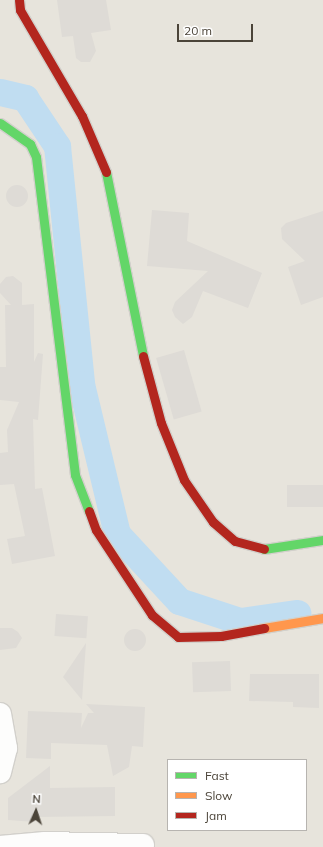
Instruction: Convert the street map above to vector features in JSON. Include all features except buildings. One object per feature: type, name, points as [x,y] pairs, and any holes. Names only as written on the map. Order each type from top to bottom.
[{"type":"street","points":[[19,0],[20,10],[82,116],[105,168],[146,370],[161,423],[184,480],[213,522],[235,541],[265,549],[323,540]]},
{"type":"street","points":[[0,123],[30,144],[36,157],[74,475],[100,537],[152,615],[178,636],[221,636],[323,618]]},
{"type":"street","points":[[0,714],[6,748],[0,772]]},
{"type":"street","points":[[0,847],[45,843],[143,845]]},
{"type":"shaded area","points":[[0,0],[323,0],[323,847],[0,847]]},
{"type":"waterway","points":[[0,92],[25,98],[57,146],[81,384],[117,534],[179,601],[240,621],[297,613]]},
{"type":"traffic: fast","points":[[0,123],[30,144],[36,157],[75,475],[89,511]]},
{"type":"traffic: fast","points":[[106,172],[143,356]]},
{"type":"traffic: fast","points":[[264,549],[323,540]]},
{"type":"traffic: slow","points":[[264,628],[323,618]]},
{"type":"traffic: jam","points":[[19,0],[20,10],[82,116],[106,172]]},
{"type":"traffic: jam","points":[[143,356],[161,423],[184,480],[213,522],[235,541],[264,549]]},
{"type":"traffic: jam","points":[[89,511],[96,530],[152,615],[178,637],[221,636],[264,628]]}]
